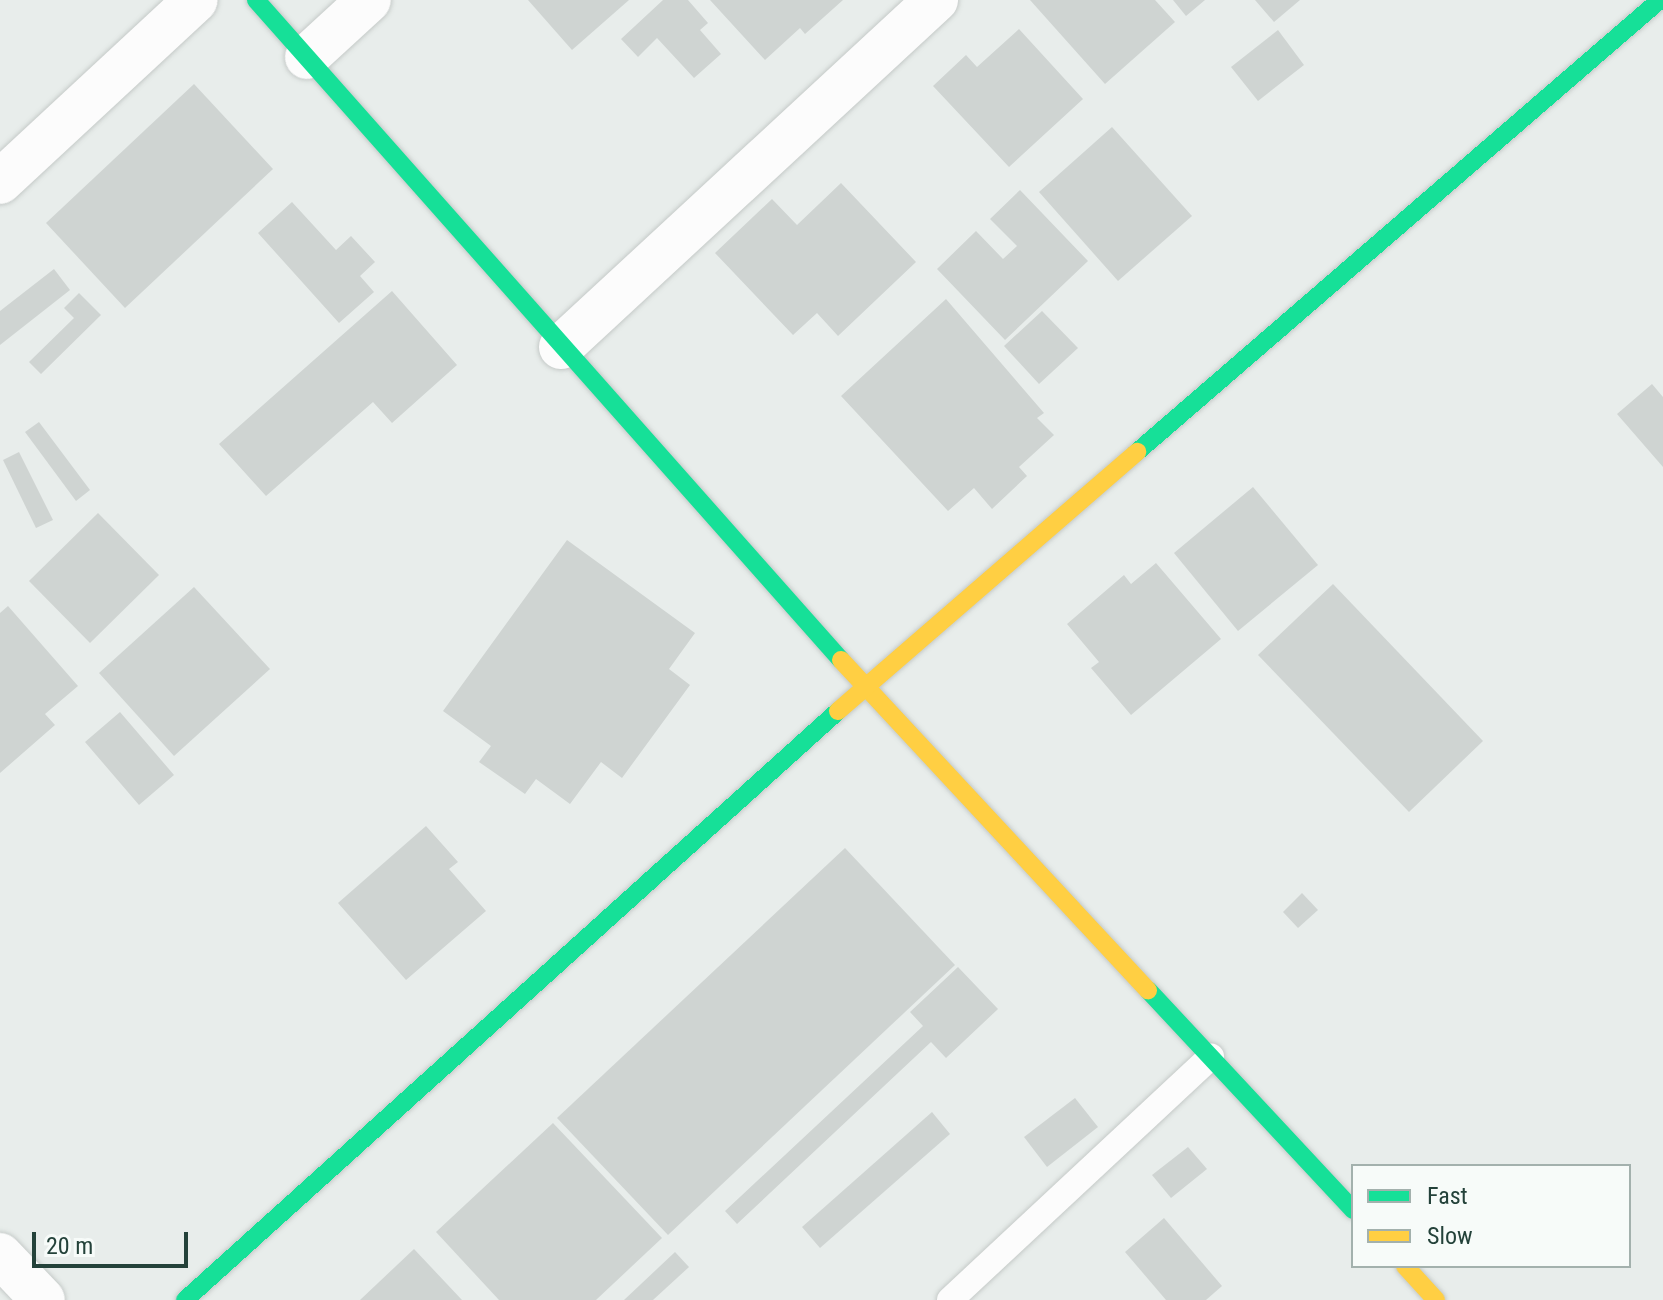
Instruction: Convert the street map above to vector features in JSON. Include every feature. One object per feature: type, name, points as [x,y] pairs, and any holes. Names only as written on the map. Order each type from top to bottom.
[{"type":"street","points":[[0,182],[196,0]]},
{"type":"street","points":[[256,0],[865,687],[1351,1208]]},
{"type":"street","points":[[307,57],[369,0]]},
{"type":"street","points":[[561,347],[936,0]]},
{"type":"street","points":[[185,1300],[865,687],[1660,0]]},
{"type":"street","points":[[0,1255],[43,1300]]},
{"type":"street","points":[[1407,1268],[1436,1300]]},
{"type":"lane","points":[[950,1300],[1211,1057]]},
{"type":"building","points":[[528,0],[629,0],[572,50]]},
{"type":"building","points":[[663,0],[688,0],[708,23],[700,30],[721,54],[694,78],[657,38],[638,57],[621,39]]},
{"type":"building","points":[[710,0],[843,0],[805,34],[800,28],[765,60]]},
{"type":"building","points":[[1030,0],[1155,0],[1175,22],[1105,84]]},
{"type":"building","points":[[1173,0],[1205,0],[1186,16]]},
{"type":"building","points":[[1255,0],[1300,0],[1274,22]]},
{"type":"building","points":[[1019,29],[1083,99],[1009,167],[933,86],[966,55],[977,67]]},
{"type":"building","points":[[1278,30],[1304,65],[1258,101],[1231,67]]},
{"type":"building","points":[[194,84],[273,169],[125,308],[46,223]]},
{"type":"building","points":[[1112,127],[1192,216],[1118,281],[1039,192]]},
{"type":"building","points":[[841,183],[916,262],[838,336],[817,313],[793,335],[715,253],[772,199],[797,225]]},
{"type":"building","points":[[1020,190],[1088,261],[1005,340],[937,269],[976,231],[1003,259],[1017,246],[990,219]]},
{"type":"building","points":[[292,202],[336,250],[351,236],[375,262],[360,276],[374,292],[339,323],[258,233]]},
{"type":"building","points":[[54,269],[70,290],[0,345],[0,311]]},
{"type":"building","points":[[392,291],[457,365],[392,423],[373,402],[266,496],[219,444]]},
{"type":"building","points":[[79,293],[101,315],[41,374],[29,362],[74,318],[64,308]]},
{"type":"building","points":[[946,299],[1044,413],[1037,418],[1054,435],[1019,467],[1027,476],[992,509],[974,488],[948,511],[841,396]]},
{"type":"building","points":[[1042,311],[1078,348],[1039,384],[1004,346]]},
{"type":"building","points":[[1652,384],[1663,397],[1663,467],[1617,414]]},
{"type":"building","points":[[39,422],[90,490],[76,501],[25,432]]},
{"type":"building","points":[[19,452],[53,520],[36,528],[3,460]]},
{"type":"building","points":[[1253,487],[1318,565],[1238,631],[1174,553]]},
{"type":"building","points":[[98,513],[159,575],[90,643],[29,581]]},
{"type":"building","points":[[567,540],[695,633],[669,669],[690,685],[622,778],[601,762],[570,804],[536,779],[525,794],[479,762],[491,746],[443,711]]},
{"type":"building","points":[[1156,563],[1221,639],[1131,715],[1091,668],[1099,662],[1067,624],[1124,575],[1131,584]]},
{"type":"building","points":[[1333,584],[1483,741],[1409,812],[1258,655]]},
{"type":"building","points":[[194,587],[270,669],[174,756],[99,673]]},
{"type":"building","points":[[8,606],[78,686],[45,714],[55,725],[0,773],[0,613]]},
{"type":"building","points":[[120,712],[174,775],[139,805],[85,742]]},
{"type":"building","points":[[426,826],[458,862],[449,869],[486,911],[406,980],[338,903]]},
{"type":"building","points":[[845,848],[955,965],[668,1235],[557,1118]]},
{"type":"building","points":[[1302,893],[1318,910],[1298,928],[1283,912]]},
{"type":"building","points":[[958,967],[998,1009],[946,1058],[931,1042],[737,1224],[725,1211],[923,1026],[910,1012]]},
{"type":"building","points":[[1075,1098],[1098,1127],[1047,1167],[1024,1137]]},
{"type":"building","points":[[932,1112],[950,1134],[820,1248],[802,1227]]},
{"type":"building","points":[[553,1123],[662,1238],[596,1300],[499,1300],[436,1232]]},
{"type":"building","points":[[1188,1147],[1207,1169],[1171,1198],[1152,1175]]},
{"type":"building","points":[[1164,1218],[1222,1286],[1206,1300],[1166,1300],[1125,1252]]},
{"type":"building","points":[[414,1249],[462,1300],[360,1300]]},
{"type":"building","points":[[675,1252],[689,1267],[653,1300],[624,1300]]},
{"type":"traffic: fast","points":[[256,0],[841,660]]},
{"type":"traffic: fast","points":[[1137,452],[1660,0]]},
{"type":"traffic: fast","points":[[185,1300],[838,711]]},
{"type":"traffic: fast","points":[[1148,990],[1351,1208]]},
{"type":"traffic: slow","points":[[838,711],[1137,452]]},
{"type":"traffic: slow","points":[[841,660],[1148,990]]},
{"type":"traffic: slow","points":[[1407,1268],[1436,1300]]}]
